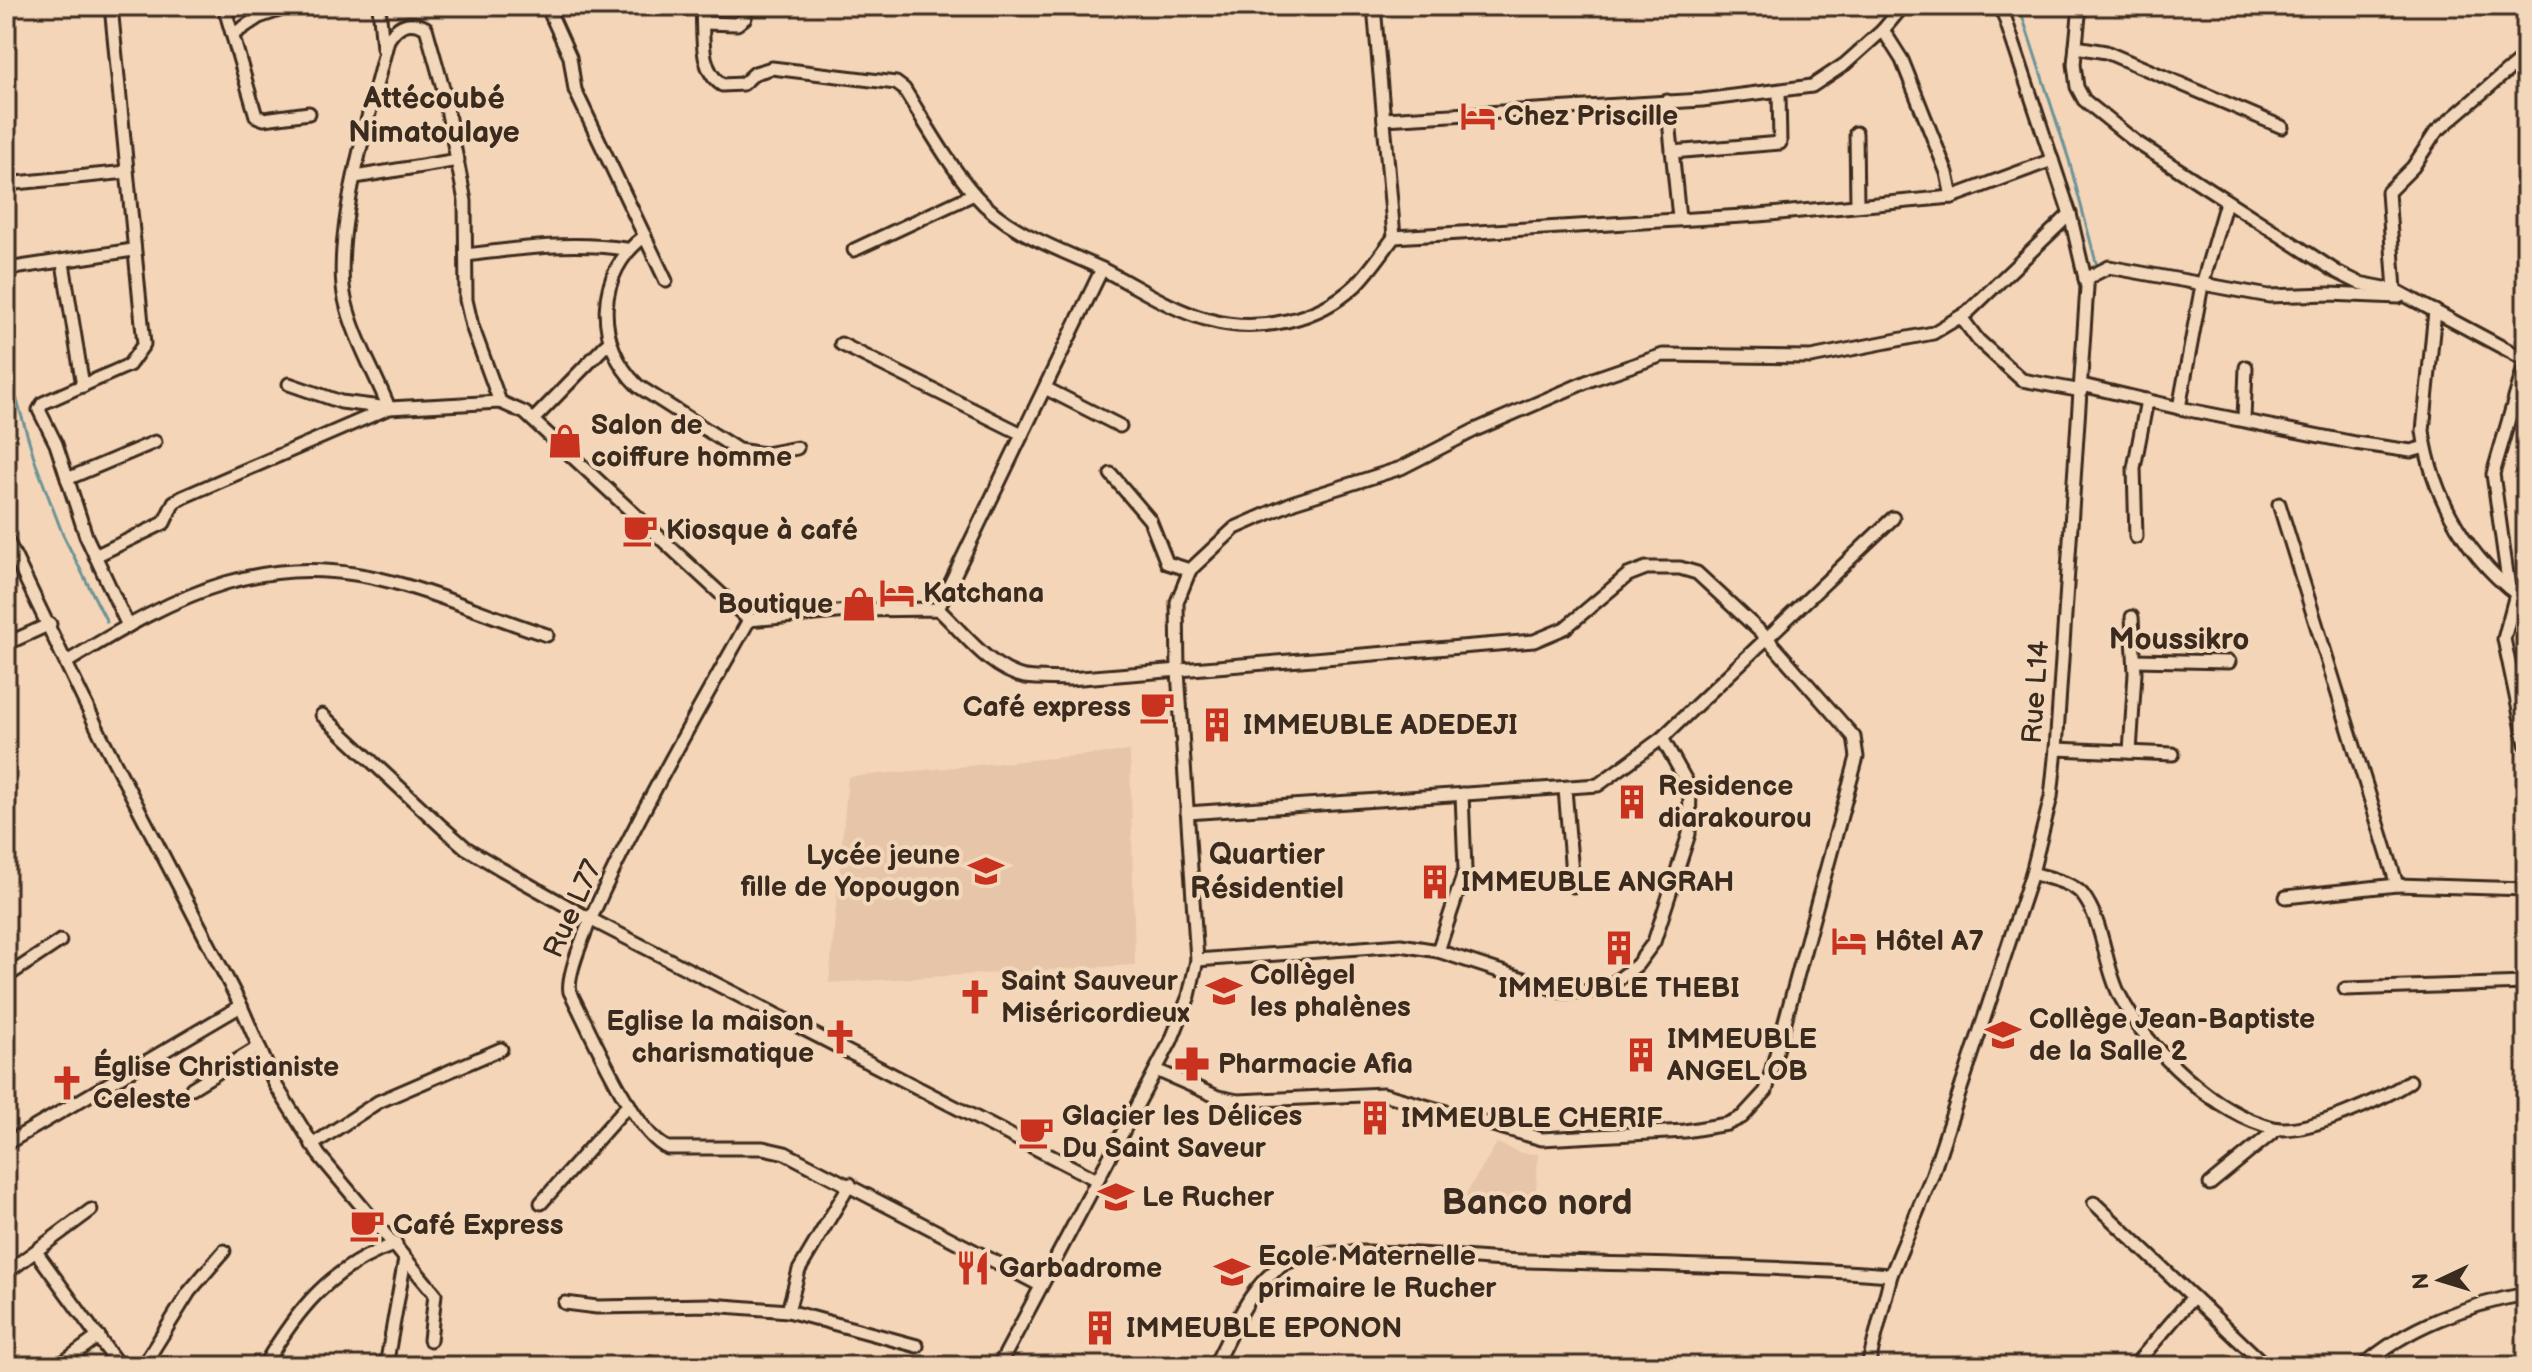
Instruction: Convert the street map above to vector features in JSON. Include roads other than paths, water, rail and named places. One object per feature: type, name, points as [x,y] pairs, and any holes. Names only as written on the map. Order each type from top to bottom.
[{"type":"street","points":[[111,6],[144,344],[129,365],[43,403],[39,410],[95,556],[128,626]]},
{"type":"street","points":[[224,6],[235,33],[256,116],[309,113]]},
{"type":"street","points":[[235,33],[259,17],[291,6]]},
{"type":"street","points":[[379,6],[384,56]]},
{"type":"street","points":[[547,6],[570,57],[575,90],[666,281]]},
{"type":"street","points":[[702,6],[709,73],[722,85],[743,84],[755,73],[772,68],[896,83],[904,89],[974,194],[1026,234],[1210,321],[1266,324],[1310,315],[1327,307],[1357,284],[1394,237],[1374,6]]},
{"type":"street","points":[[703,23],[737,24],[745,18],[746,6]]},
{"type":"street","points":[[1384,119],[1667,101],[1779,92],[1812,86],[1823,81],[1883,30],[1903,6]]},
{"type":"street","name":"Rue L14","points":[[1868,1366],[1891,1275],[1932,1176],[2032,873],[2051,797],[2056,749],[2082,388],[2085,279],[2070,214],[2001,6]]},
{"type":"street","points":[[2080,6],[2076,47],[2077,87],[2084,100],[2136,142],[2337,272],[2359,283],[2395,290],[2526,360],[2493,474],[2517,594],[2504,639],[2526,744]]},
{"type":"street","points":[[389,408],[345,301],[342,267],[355,177],[388,40],[403,24],[415,22],[426,28],[458,160],[467,255],[466,300],[472,326],[500,402]]},
{"type":"street","points":[[1883,30],[1902,60],[1947,173],[1952,197]]},
{"type":"street","points":[[2076,47],[2106,52],[2282,127]]},
{"type":"street","points":[[2395,290],[2388,192],[2413,167],[2436,132],[2526,55]]},
{"type":"street","points":[[1672,152],[1780,143],[1779,92]]},
{"type":"street","points":[[1667,101],[1679,218]]},
{"type":"street","points":[[1856,133],[1857,205]]},
{"type":"street","points":[[355,177],[458,160]]},
{"type":"street","points":[[1394,237],[1952,197],[2052,160]]},
{"type":"street","points":[[6,184],[127,172]]},
{"type":"street","points":[[854,250],[974,194]]},
{"type":"street","points":[[2179,408],[2202,285],[2226,202]]},
{"type":"street","points":[[999,1366],[1156,1070],[1189,996],[1197,960],[1178,671],[1177,602],[1190,570],[1235,528],[1262,514],[1401,468],[1461,435],[1654,358],[1677,353],[1744,358],[1811,357],[1933,333],[1961,317],[2016,269],[2070,214]]},
{"type":"street","points":[[645,236],[626,249],[612,275],[605,302],[610,346],[638,386],[676,407],[726,444],[752,453],[778,453],[797,448]]},
{"type":"street","points":[[467,255],[554,244],[585,243],[626,249]]},
{"type":"street","points":[[7,269],[63,263],[133,250]]},
{"type":"street","points":[[63,263],[83,386]]},
{"type":"street","points":[[2085,279],[2109,267],[2269,296],[2329,294],[2407,297]]},
{"type":"street","points":[[938,609],[1102,269]]},
{"type":"street","points":[[2435,311],[2423,431],[2425,447],[2455,526],[2470,549],[2517,594]]},
{"type":"street","points":[[1961,317],[1978,340],[2022,380],[2147,400],[2328,439],[2411,451],[2425,447]]},
{"type":"street","points":[[841,344],[1022,434]]},
{"type":"street","points":[[533,420],[606,345],[610,346]]},
{"type":"street","points":[[2244,419],[2246,367]]},
{"type":"street","points":[[289,384],[341,402],[389,408],[500,402],[513,406],[533,420],[749,620],[859,610],[938,609],[993,662],[1025,677],[1069,679],[1534,641],[1565,628],[1628,575],[1664,566],[1697,573],[1766,637],[1854,737],[1857,757],[1766,1091],[1742,1117],[1727,1124],[1685,1131],[1542,1139],[1395,1096],[1238,1101],[1218,1097],[1156,1070]]},
{"type":"street","points":[[1045,388],[1120,426]]},
{"type":"street","points":[[2136,537],[2134,468],[2147,400]]},
{"type":"street","points":[[95,556],[164,523],[174,502],[183,497],[389,408]]},
{"type":"street","points":[[67,479],[155,442]]},
{"type":"street","points":[[1111,474],[1150,520],[1167,563],[1190,570]]},
{"type":"street","points":[[2279,504],[2397,885]]},
{"type":"street","points":[[1187,813],[1598,785],[1662,738],[1893,518]]},
{"type":"street","points":[[6,538],[50,624],[101,736],[241,1006],[275,1084],[312,1145],[435,1294],[430,1340]]},
{"type":"street","points":[[67,662],[128,626],[204,590],[248,574],[325,569],[405,585],[547,635]]},
{"type":"street","points":[[2130,752],[2135,660],[2132,617]]},
{"type":"street","name":"Rue L77","points":[[749,620],[588,918],[568,983],[648,1136],[668,1148],[774,1150],[850,1184],[1040,1285]]},
{"type":"street","points":[[6,644],[50,624]]},
{"type":"street","points":[[2135,660],[2229,662]]},
{"type":"street","points":[[322,715],[466,848],[588,918],[1097,1180]]},
{"type":"street","points":[[1197,960],[1387,944],[1438,951],[1563,992],[1591,991],[1615,982],[1637,965],[1654,942],[1689,834],[1692,812],[1690,788],[1662,738]]},
{"type":"street","points":[[2056,749],[2173,754]]},
{"type":"street","points":[[1565,789],[1573,886]]},
{"type":"street","points":[[1438,951],[1465,870],[1462,794]]},
{"type":"street","points":[[2032,873],[2066,884],[2081,893],[2095,918],[2104,956],[2120,996],[2159,1049],[2192,1083],[2218,1101],[2277,1129]]},
{"type":"street","points":[[2286,897],[2397,885],[2526,889]]},
{"type":"street","points":[[6,977],[60,941]]},
{"type":"street","points":[[2345,989],[2526,983]]},
{"type":"street","points":[[6,1144],[241,1006]]},
{"type":"street","points":[[192,1088],[259,1047]]},
{"type":"street","points":[[312,1145],[378,1102],[501,1049]]},
{"type":"street","points":[[2210,1184],[2277,1129],[2316,1123],[2395,1092],[2410,1081]]},
{"type":"street","points":[[541,1203],[629,1104]]},
{"type":"street","points":[[788,1311],[799,1270],[850,1184]]},
{"type":"street","points":[[2094,1203],[2266,1366]]},
{"type":"street","points":[[6,1273],[91,1210]]},
{"type":"street","points":[[264,1366],[280,1338],[338,1272],[362,1256],[396,1244]]},
{"type":"street","points":[[143,1366],[189,1292],[224,1251]]},
{"type":"street","points":[[1216,1365],[1254,1292],[1285,1264],[1325,1251],[1527,1261],[1791,1268],[1891,1275]]},
{"type":"street","points":[[37,1253],[119,1366]]},
{"type":"street","points":[[386,1366],[405,1259]]},
{"type":"street","points":[[2363,1366],[2422,1328],[2480,1302],[2526,1294]]},
{"type":"street","points":[[2134,1366],[2193,1297]]},
{"type":"street","points":[[565,1303],[597,1307],[710,1305],[788,1311],[917,1346]]},
{"type":"street","points":[[58,1366],[99,1336]]},
{"type":"waterway","points":[[2019,6],[2069,160],[2097,266]]},
{"type":"waterway","points":[[6,364],[36,464],[63,535],[107,622]]},
{"type":"place","name":"Chez Priscille","points":[[1478,116]]},
{"type":"place","name":"Salon de coiffure homme","points":[[565,441]]},
{"type":"place","name":"Kiosque à café","points":[[640,530]]},
{"type":"place","name":"Katchana","points":[[897,593]]},
{"type":"place","name":"Boutique","points":[[859,604]]},
{"type":"place","name":"Café express","points":[[1157,707]]},
{"type":"place","name":"IMMEUBLE ADEDEJI","points":[[1217,725]]},
{"type":"place","name":"Residence diarakourou","points":[[1632,802]]},
{"type":"place","name":"Lycée jeune fille de Yopougon","points":[[986,871]]},
{"type":"place","name":"IMMEUBLE ANGRAH","points":[[1435,882]]},
{"type":"place","name":"Hôtel A7","points":[[1849,941]]},
{"type":"place","name":"IMMEUBLE THEBI","points":[[1619,948]]},
{"type":"place","name":"Collègel les phalènes","points":[[1224,991]]},
{"type":"place","name":"Saint Sauveur Miséricordieux","points":[[975,997]]},
{"type":"place","name":"Collège Jean-Baptiste de la Salle 2","points":[[2003,1035]]},
{"type":"place","name":"Eglise la maison charismatique","points":[[840,1037]]},
{"type":"place","name":"IMMEUBLE ANGEL OB","points":[[1641,1055]]},
{"type":"place","name":"Pharmacie Afia","points":[[1192,1064]]},
{"type":"place","name":"Église Christianiste Celeste","points":[[67,1083]]},
{"type":"place","name":"IMMEUBLE CHERIF","points":[[1375,1118]]},
{"type":"place","name":"Glacier les Délices Du Saint Saveur","points":[[1036,1132]]},
{"type":"place","name":"Le Rucher","points":[[1116,1197]]},
{"type":"place","name":"Café Express","points":[[367,1225]]},
{"type":"place","name":"Garbadrome","points":[[973,1268]]},
{"type":"place","name":"Ecole Maternelle primaire le Rucher","points":[[1232,1272]]},
{"type":"place","name":"IMMEUBLE EPONON","points":[[1100,1328]]},
{"type":"district","name":"Attécoubé Nimatoulaye","points":[[434,116]]},
{"type":"district","name":"Moussikro","points":[[2179,640]]},
{"type":"district","name":"Quartier Résidentiel","points":[[1267,872]]},
{"type":"district","name":"Banco nord","points":[[1537,1203]]}]
